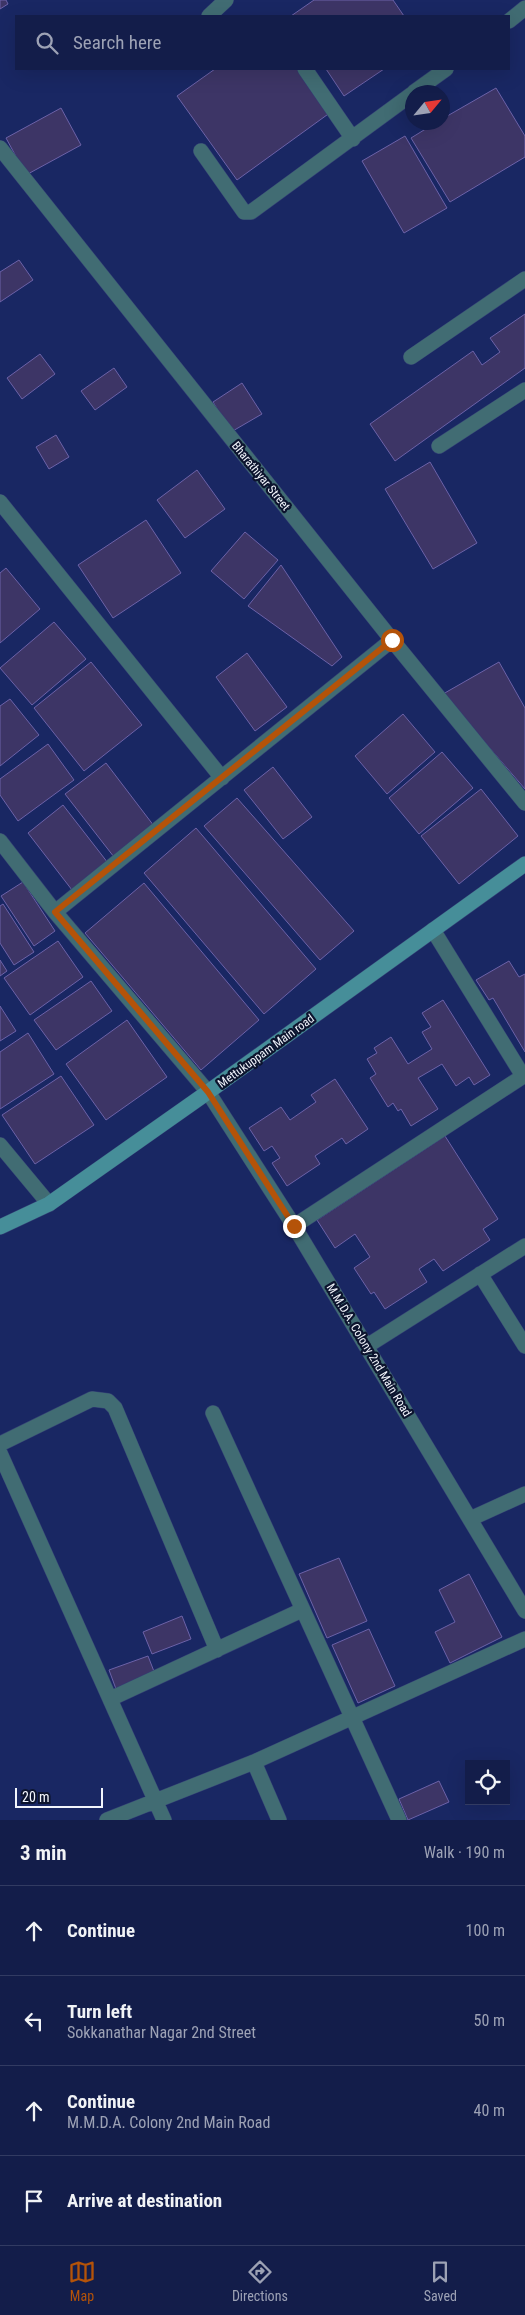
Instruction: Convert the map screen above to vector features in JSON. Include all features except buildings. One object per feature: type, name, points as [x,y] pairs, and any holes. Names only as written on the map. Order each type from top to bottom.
[{"type":"main road","name":"Mettukuppam Main road","points":[[0,1227],[49,1204],[525,864]]},
{"type":"street","points":[[210,15],[226,0]]},
{"type":"street","points":[[510,20],[525,8]]},
{"type":"street","points":[[306,70],[353,139]]},
{"type":"street","points":[[425,85],[445,70]]},
{"type":"street","points":[[202,151],[244,212],[251,212],[405,100]]},
{"type":"street","name":"Bharathiyar Street","points":[[0,148],[392,640],[525,803]]},
{"type":"street","points":[[411,357],[525,280]]},
{"type":"street","points":[[439,446],[525,390]]},
{"type":"street","points":[[0,502],[222,778]]},
{"type":"street","points":[[55,912],[392,640]]},
{"type":"street","name":"M.M.D.A. Colony 2nd Main Road","points":[[0,841],[55,912],[208,1092],[294,1226],[525,1611]]},
{"type":"street","points":[[294,1226],[524,1076],[433,930]]},
{"type":"street","points":[[0,1145],[49,1204]]},
{"type":"street","points":[[367,1346],[525,1246]]},
{"type":"street","points":[[480,1274],[525,1346]]},
{"type":"street","points":[[0,1444],[92,1399],[108,1401],[115,1408],[217,1650]]},
{"type":"street","points":[[213,1413],[351,1719],[400,1820]]},
{"type":"street","points":[[0,1453],[164,1820]]},
{"type":"street","points":[[470,1519],[525,1494]]},
{"type":"street","points":[[110,1699],[302,1610]]},
{"type":"street","points":[[107,1820],[254,1762],[525,1639]]},
{"type":"street","points":[[254,1762],[279,1820]]},
{"type":"route","points":[[294,1226],[208,1092],[55,912],[392,640]]}]
